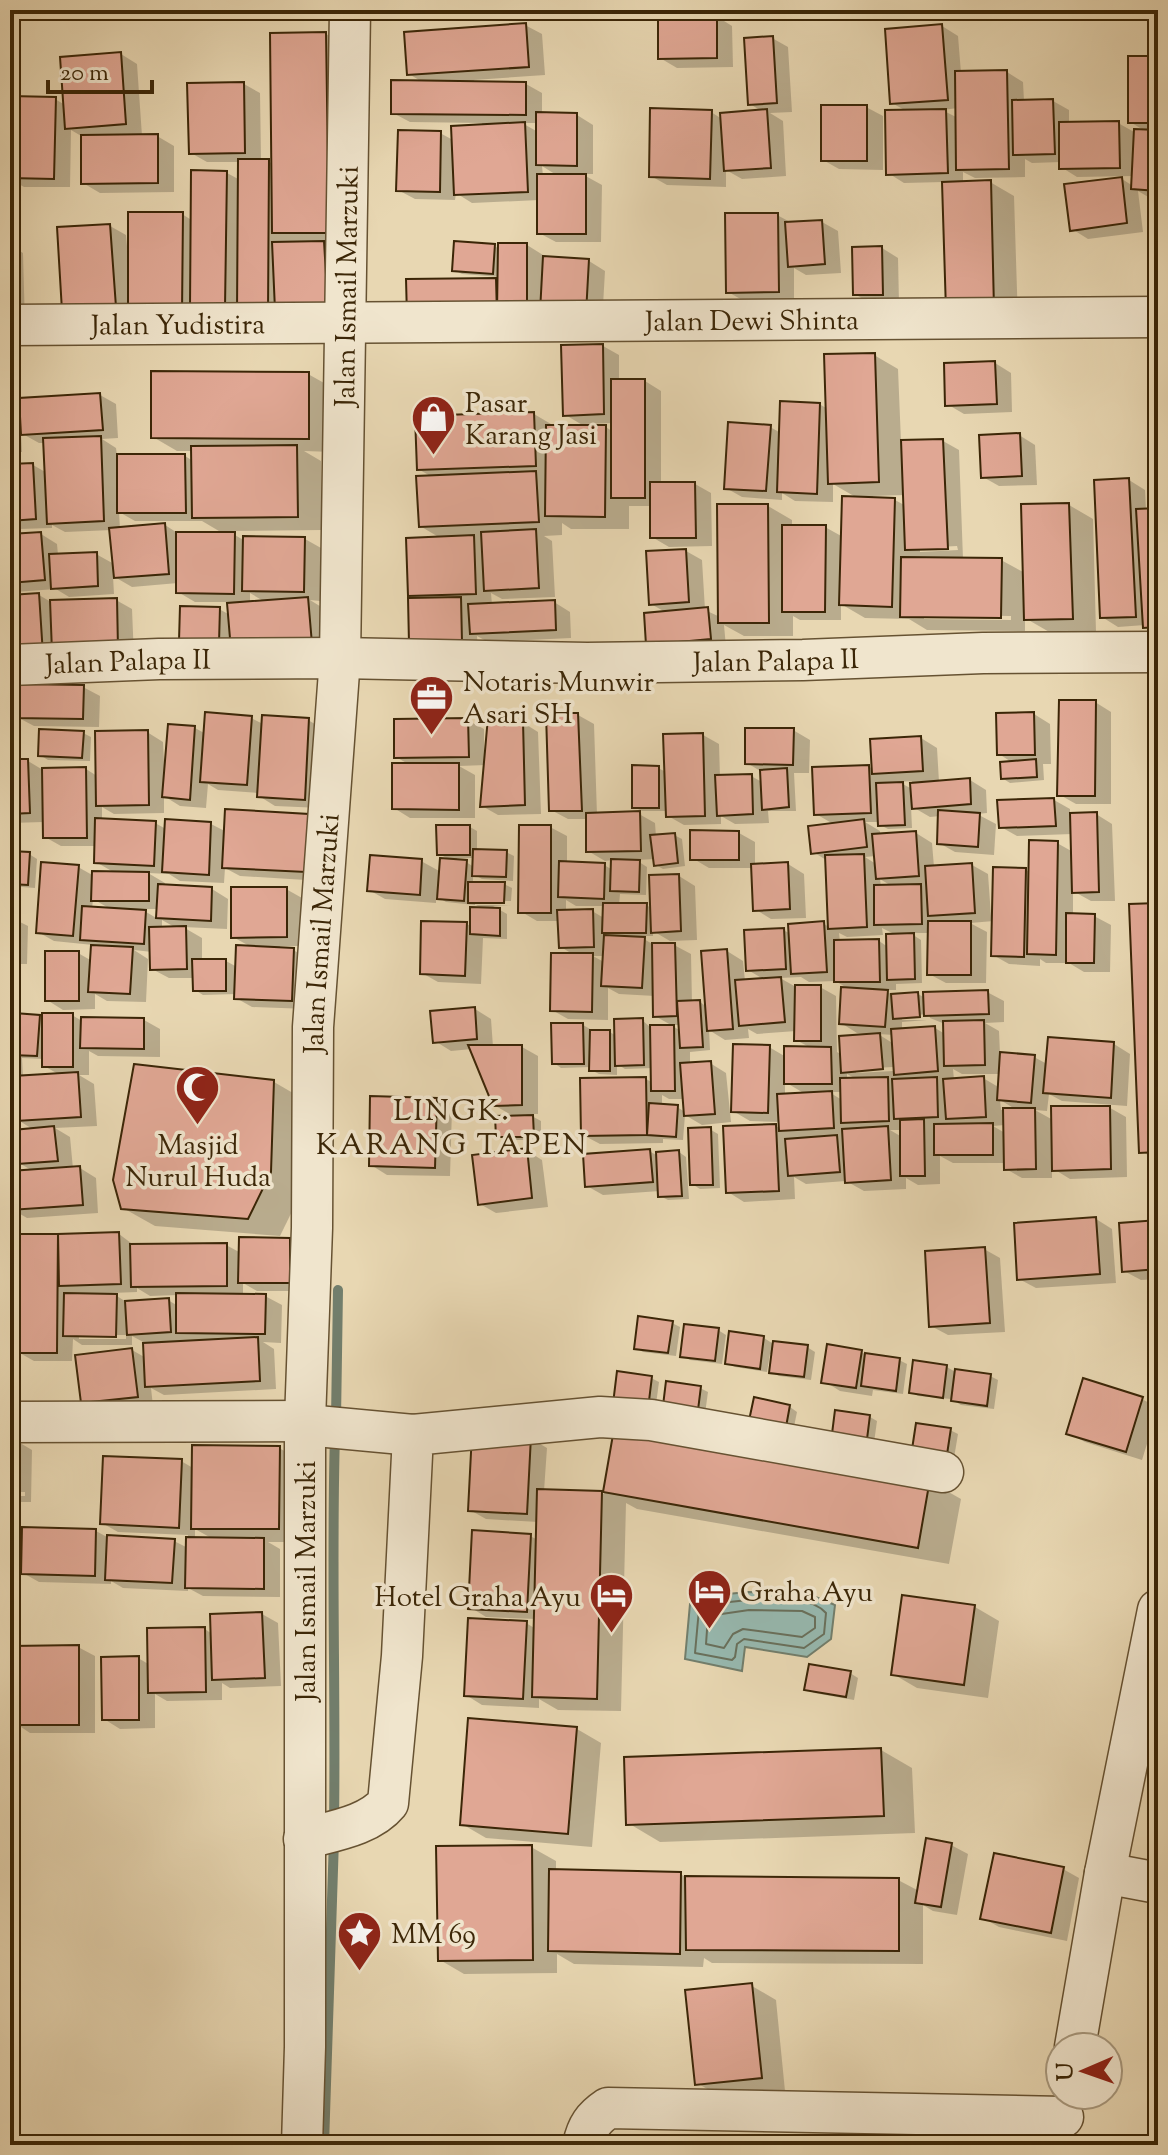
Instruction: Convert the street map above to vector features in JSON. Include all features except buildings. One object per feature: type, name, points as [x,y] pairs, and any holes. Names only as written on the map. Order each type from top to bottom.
[{"type":"street","name":"Jalan Ismail Marzuki","points":[[302,2145],[326,1426],[312,1228],[313,1027],[340,658],[350,10]]},
{"type":"street","name":"Jalan Dewi Shinta","points":[[345,321],[1158,317]]},
{"type":"street","name":"Jalan Yudistira","points":[[10,325],[345,321]]},
{"type":"street","name":"Jalan Palapa II","points":[[10,665],[159,659],[340,658],[587,663],[1158,652]]},
{"type":"street","points":[[10,1422],[326,1426],[413,1435],[600,1417],[651,1420],[943,1472]]},
{"type":"street","points":[[314,1836],[366,1820],[381,1812],[388,1803],[402,1656],[413,1435]]},
{"type":"street","points":[[1078,2031],[1105,1873],[1158,1610]]},
{"type":"street","points":[[1105,1873],[1158,1883]]},
{"type":"street","points":[[585,2138],[594,2117],[608,2108],[1064,2119]]},
{"type":"water","points":[[747,1592],[806,1593],[835,1605],[831,1639],[807,1657],[745,1647],[742,1671],[685,1659],[690,1604],[709,1596]]},
{"type":"waterway","points":[[336,1419],[338,1290]]},
{"type":"waterway","points":[[334,1823],[335,1435]]},
{"type":"waterway","points":[[324,2145],[334,1839]]},
{"type":"place","name":"Pasar Karang Jasi","points":[[434,457]]},
{"type":"place","name":"Notaris Munwir Asari SH","points":[[432,736]]},
{"type":"place","name":"Masjid Nurul Huda","points":[[198,1126]]},
{"type":"place","name":"Graha Ayu","points":[[709,1630]]},
{"type":"place","name":"Hotel Graha Ayu","points":[[612,1635]]},
{"type":"place","name":"MM 69","points":[[360,1972]]},
{"type":"district","name":"LINGK. KARANG TAPEN","points":[[452,1127]]}]
